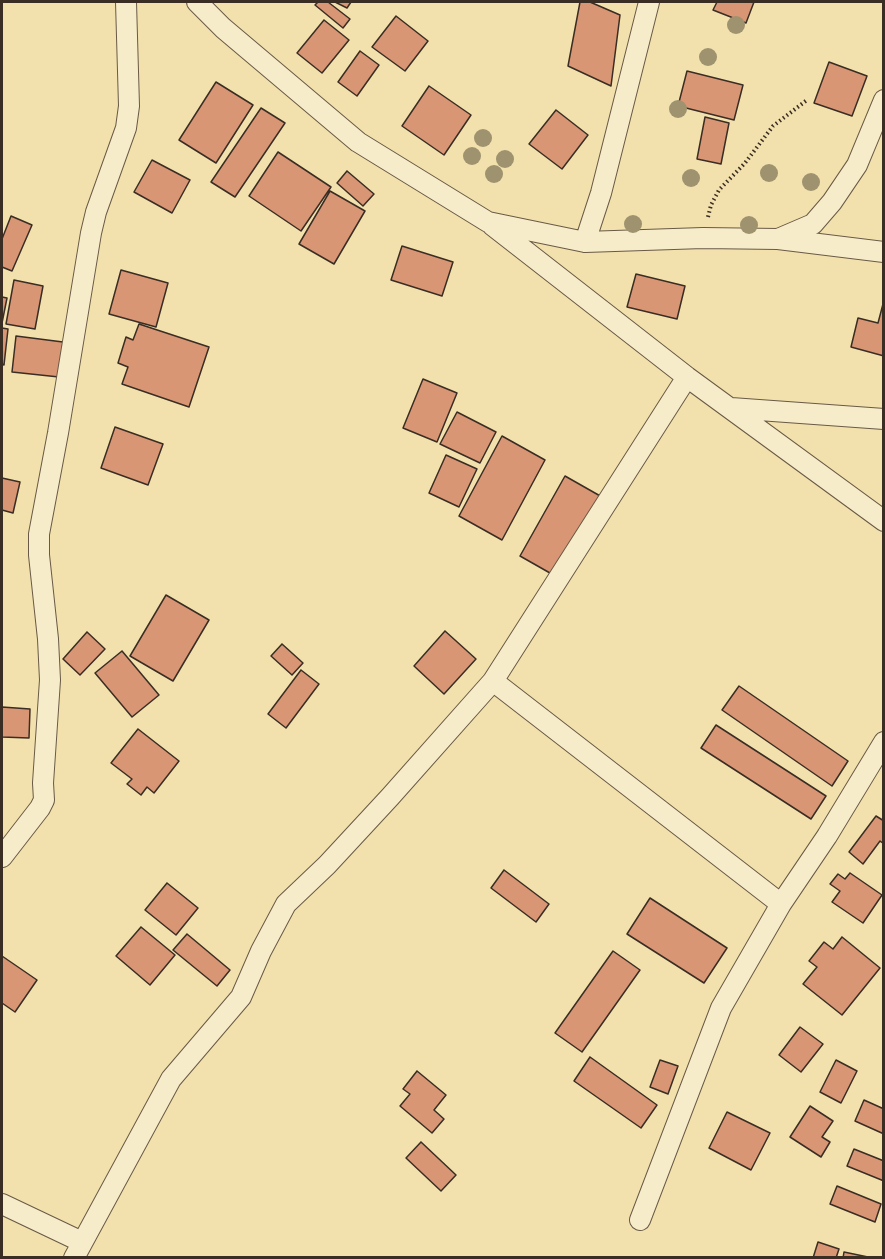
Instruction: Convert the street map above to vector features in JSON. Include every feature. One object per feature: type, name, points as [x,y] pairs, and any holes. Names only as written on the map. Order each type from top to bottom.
[{"type":"street","points":[[2,857],[44,800],[43,783],[50,680],[39,534],[91,233],[96,212],[123,138],[129,106],[126,2]]},
{"type":"street","points":[[197,2],[223,28],[358,142],[488,222],[687,377],[884,521]]},
{"type":"street","points":[[585,242],[601,193],[649,2]]},
{"type":"street","points":[[778,239],[813,224],[832,202],[857,165],[884,100]]},
{"type":"street","points":[[488,222],[585,242],[703,238],[778,239],[884,252]]},
{"type":"street","points":[[2,1203],[78,1250],[171,1079],[241,998],[261,951],[286,904],[327,865],[493,681],[687,377]]},
{"type":"street","points":[[729,408],[884,419]]},
{"type":"street","points":[[493,681],[781,904]]},
{"type":"street","points":[[640,1220],[721,1008],[781,904],[827,836],[884,742]]},
{"type":"path","points":[[703,238],[711,205],[719,190],[745,163],[773,126],[807,100]]},
{"type":"building","points":[[318,2],[328,2],[350,19],[343,28],[315,5]]},
{"type":"building","points":[[335,2],[351,2],[347,8]]},
{"type":"building","points":[[580,2],[590,2],[620,15],[611,86],[568,66]]},
{"type":"building","points":[[717,2],[754,2],[746,23],[713,10]]},
{"type":"building","points":[[396,16],[428,41],[405,71],[372,47]]},
{"type":"building","points":[[324,20],[349,40],[322,73],[297,53]]},
{"type":"building","points":[[360,51],[379,65],[357,96],[338,82]]},
{"type":"building","points":[[829,62],[867,76],[852,116],[814,103]]},
{"type":"building","points":[[687,71],[743,85],[734,120],[678,106]]},
{"type":"building","points":[[216,82],[253,105],[216,163],[179,140]]},
{"type":"building","points":[[429,86],[471,115],[444,155],[402,126]]},
{"type":"building","points":[[261,108],[285,123],[235,197],[211,182]]},
{"type":"building","points":[[556,110],[588,135],[562,169],[529,144]]},
{"type":"building","points":[[705,117],[729,123],[721,164],[697,159]]},
{"type":"building","points":[[278,152],[331,187],[301,231],[249,196]]},
{"type":"building","points":[[152,160],[190,180],[172,213],[134,192]]},
{"type":"building","points":[[347,171],[374,194],[363,206],[337,183]]},
{"type":"building","points":[[330,191],[365,211],[334,264],[299,244]]},
{"type":"building","points":[[11,216],[32,225],[12,271],[2,267],[2,239]]},
{"type":"building","points":[[402,246],[453,262],[442,296],[391,280]]},
{"type":"building","points":[[121,270],[168,283],[156,327],[109,314]]},
{"type":"building","points":[[636,274],[685,286],[677,319],[627,307]]},
{"type":"building","points":[[14,280],[43,286],[35,329],[6,324]]},
{"type":"building","points":[[2,297],[7,298],[2,323]]},
{"type":"building","points":[[883,304],[884,356],[851,347],[858,318],[878,323]]},
{"type":"building","points":[[139,324],[209,347],[189,407],[122,384],[128,367],[118,363],[126,337],[133,340]]},
{"type":"building","points":[[2,328],[8,329],[4,365],[2,364]]},
{"type":"building","points":[[16,336],[63,342],[59,377],[12,372]]},
{"type":"building","points":[[423,379],[457,393],[437,442],[403,428]]},
{"type":"building","points":[[457,412],[496,432],[480,463],[440,444]]},
{"type":"building","points":[[115,427],[163,444],[148,485],[101,468]]},
{"type":"building","points":[[502,436],[545,460],[502,540],[459,516]]},
{"type":"building","points":[[446,455],[477,469],[459,507],[429,493]]},
{"type":"building","points":[[565,476],[602,497],[557,577],[520,556]]},
{"type":"building","points":[[2,478],[20,482],[13,513],[2,510]]},
{"type":"building","points":[[166,595],[209,620],[173,681],[130,656]]},
{"type":"building","points":[[445,631],[476,659],[444,694],[414,666]]},
{"type":"building","points":[[87,632],[105,649],[80,675],[63,659]]},
{"type":"building","points":[[282,644],[303,663],[292,675],[271,656]]},
{"type":"building","points":[[122,651],[159,695],[132,717],[95,673]]},
{"type":"building","points":[[301,670],[319,684],[286,728],[268,714]]},
{"type":"building","points":[[739,686],[848,761],[832,786],[722,710]]},
{"type":"building","points":[[2,707],[30,709],[29,738],[2,737]]},
{"type":"building","points":[[716,725],[826,796],[811,819],[701,748]]},
{"type":"building","points":[[138,729],[179,761],[154,793],[147,787],[141,795],[127,784],[132,779],[111,763]]},
{"type":"building","points":[[876,816],[884,821],[884,844],[880,841],[863,864],[849,852]]},
{"type":"building","points":[[504,870],[549,904],[536,922],[491,888]]},
{"type":"building","points":[[850,873],[882,895],[863,923],[832,902],[840,891],[830,884],[838,874],[845,879]]},
{"type":"building","points":[[167,883],[198,908],[176,935],[145,910]]},
{"type":"building","points":[[650,898],[727,948],[704,983],[627,934]]},
{"type":"building","points":[[141,927],[175,955],[150,985],[116,956]]},
{"type":"building","points":[[187,934],[230,970],[217,986],[173,950]]},
{"type":"building","points":[[842,937],[880,968],[842,1015],[803,984],[817,967],[809,961],[824,942],[833,949]]},
{"type":"building","points":[[613,951],[640,970],[582,1052],[555,1033]]},
{"type":"building","points":[[2,956],[37,980],[15,1012],[2,1003]]},
{"type":"building","points":[[800,1027],[823,1044],[801,1072],[779,1055]]},
{"type":"building","points":[[590,1057],[657,1105],[641,1128],[574,1081]]},
{"type":"building","points":[[660,1060],[678,1066],[668,1094],[650,1087]]},
{"type":"building","points":[[836,1060],[857,1071],[841,1103],[820,1092]]},
{"type":"building","points":[[417,1071],[446,1095],[434,1110],[444,1119],[432,1133],[400,1106],[410,1094],[403,1089]]},
{"type":"building","points":[[864,1100],[884,1109],[884,1134],[855,1121]]},
{"type":"building","points":[[810,1106],[833,1121],[822,1137],[830,1142],[821,1157],[790,1137]]},
{"type":"building","points":[[727,1112],[770,1133],[751,1170],[709,1148]]},
{"type":"building","points":[[421,1142],[456,1175],[441,1191],[406,1158]]},
{"type":"building","points":[[854,1149],[884,1161],[884,1181],[847,1166]]},
{"type":"building","points":[[837,1186],[881,1204],[875,1222],[830,1204]]},
{"type":"building","points":[[818,1242],[839,1249],[836,1258],[813,1258]]},
{"type":"building","points":[[844,1252],[868,1257],[868,1258],[843,1258]]}]
